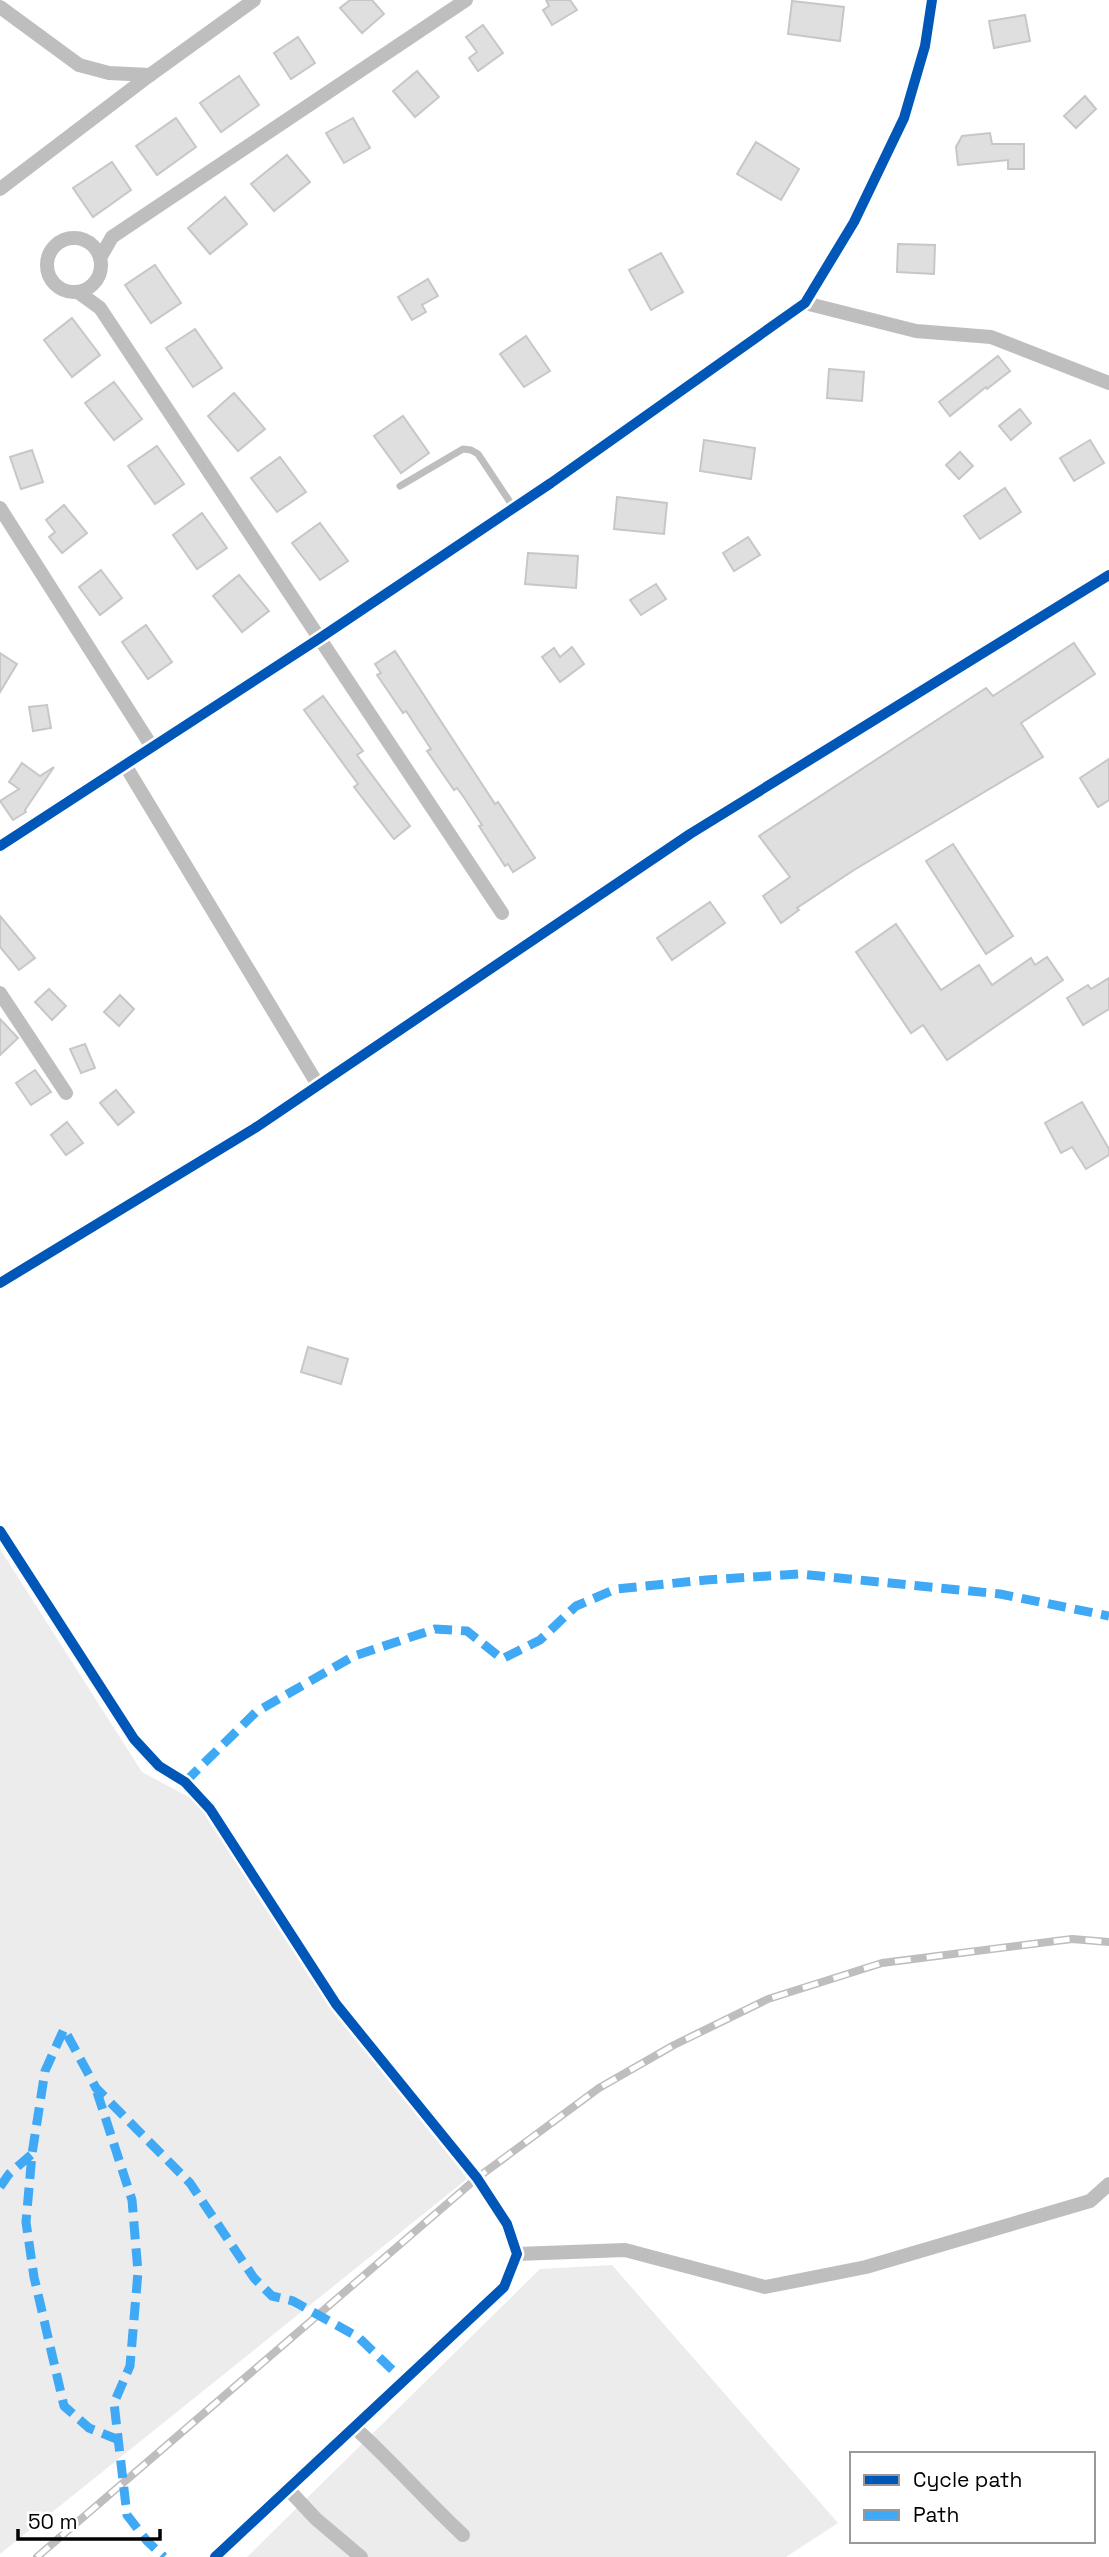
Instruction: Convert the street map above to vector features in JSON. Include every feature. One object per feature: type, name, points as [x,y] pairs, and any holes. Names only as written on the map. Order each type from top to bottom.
[{"type":"street","points":[[0,189],[254,0]]},
{"type":"street","points":[[100,258],[112,237],[466,0]]},
{"type":"street","points":[[0,846],[514,508],[805,303],[854,222],[904,118],[925,46],[932,0]]},
{"type":"street","points":[[0,6],[79,65],[109,73],[150,75]]},
{"type":"street","points":[[112,237],[73,237],[57,244],[48,257],[47,266],[51,281],[63,290],[78,292],[100,308],[502,913]]},
{"type":"street","points":[[82,239],[97,249],[100,258],[100,308]]},
{"type":"street","points":[[78,292],[93,284],[99,276]]},
{"type":"street","points":[[805,303],[916,331],[991,337],[1109,383]]},
{"type":"street","points":[[0,508],[152,747]]},
{"type":"street","points":[[0,1283],[256,1128],[690,834],[1109,575]]},
{"type":"street","points":[[125,765],[318,1085]]},
{"type":"street","points":[[0,993],[66,1093]]},
{"type":"street","points":[[0,1531],[134,1739],[159,1766],[184,1782],[210,1809],[336,2004],[477,2178],[508,2224],[517,2254],[504,2287],[215,2557]]},
{"type":"street","points":[[517,2254],[625,2250],[765,2287],[866,2267],[1090,2201],[1109,2184]]},
{"type":"street","points":[[354,2427],[386,2455],[414,2488],[463,2535]]},
{"type":"street","points":[[288,2488],[316,2519],[362,2557]]},
{"type":"lane","points":[[400,486],[463,449],[471,450],[478,454],[514,508]]},
{"type":"shaded area","points":[[0,1549],[142,1772],[196,1801],[467,2179],[0,2554]]},
{"type":"shaded area","points":[[612,2265],[838,2523],[786,2557],[247,2557],[540,2269]]},
{"type":"building","points":[[350,0],[372,0],[384,14],[362,33],[340,8]]},
{"type":"building","points":[[546,0],[570,0],[577,10],[552,25],[543,10],[549,6]]},
{"type":"building","points":[[792,1],[844,7],[840,41],[788,34]]},
{"type":"building","points":[[1025,15],[1030,41],[994,48],[989,21]]},
{"type":"building","points":[[483,25],[503,53],[478,71],[469,58],[477,52],[466,37]]},
{"type":"building","points":[[298,37],[315,63],[291,79],[274,53]]},
{"type":"building","points":[[417,71],[439,97],[415,117],[393,91]]},
{"type":"building","points":[[239,76],[259,105],[221,132],[200,103]]},
{"type":"building","points":[[1085,96],[1096,109],[1076,128],[1064,116]]},
{"type":"building","points":[[176,118],[196,147],[157,175],[136,146]]},
{"type":"building","points":[[353,118],[370,148],[344,163],[326,133]]},
{"type":"building","points":[[990,133],[992,144],[1024,144],[1024,169],[1008,169],[1008,160],[958,165],[956,147],[962,136]]},
{"type":"building","points":[[756,142],[799,169],[781,200],[737,174]]},
{"type":"building","points":[[287,155],[310,182],[274,211],[251,184]]},
{"type":"building","points":[[112,162],[131,190],[93,217],[73,188]]},
{"type":"building","points":[[225,197],[247,224],[210,254],[188,228]]},
{"type":"building","points":[[898,244],[935,245],[934,274],[897,272]]},
{"type":"building","points":[[661,253],[683,292],[651,310],[629,270]]},
{"type":"building","points":[[155,265],[181,303],[151,323],[125,285]]},
{"type":"building","points":[[428,279],[438,296],[422,305],[426,312],[412,320],[398,297]]},
{"type":"building","points":[[72,318],[100,355],[72,377],[44,340]]},
{"type":"building","points":[[195,329],[222,368],[193,387],[166,348]]},
{"type":"building","points":[[526,336],[550,371],[524,387],[500,354]]},
{"type":"building","points":[[998,356],[1010,371],[950,416],[939,402]]},
{"type":"building","points":[[829,369],[864,372],[862,401],[827,398]]},
{"type":"building","points":[[114,382],[142,419],[114,440],[85,403]]},
{"type":"building","points":[[234,393],[265,429],[238,451],[208,416]]},
{"type":"building","points":[[1020,409],[1031,423],[1011,440],[999,426]]},
{"type":"building","points":[[403,416],[429,453],[401,473],[374,436]]},
{"type":"building","points":[[704,440],[755,448],[751,479],[700,471]]},
{"type":"building","points":[[1090,440],[1104,463],[1074,481],[1060,458]]},
{"type":"building","points":[[157,446],[184,484],[155,504],[128,466]]},
{"type":"building","points":[[32,450],[43,482],[21,489],[10,457]]},
{"type":"building","points":[[960,452],[973,466],[959,479],[946,465]]},
{"type":"building","points":[[280,457],[306,492],[277,512],[251,478]]},
{"type":"building","points":[[1005,488],[1021,512],[980,539],[964,516]]},
{"type":"building","points":[[617,497],[667,503],[664,534],[614,529]]},
{"type":"building","points":[[64,505],[87,533],[62,553],[49,537],[55,532],[46,520]]},
{"type":"building","points":[[202,513],[227,548],[197,569],[173,535]]},
{"type":"building","points":[[320,523],[348,561],[320,580],[292,543]]},
{"type":"building","points":[[748,537],[760,555],[734,571],[723,553]]},
{"type":"building","points":[[528,553],[578,556],[576,588],[525,584]]},
{"type":"building","points":[[101,570],[122,598],[100,615],[79,587]]},
{"type":"building","points":[[239,575],[269,611],[242,632],[213,596]]},
{"type":"building","points":[[656,584],[666,599],[641,615],[630,600]]},
{"type":"building","points":[[146,625],[172,662],[148,679],[122,642]]},
{"type":"building","points":[[1074,643],[1095,674],[1021,723],[1043,757],[854,870],[797,908],[799,910],[781,923],[763,896],[790,877],[759,836],[986,688],[993,696]]},
{"type":"building","points":[[572,647],[584,664],[560,682],[542,657],[554,648],[560,657]]},
{"type":"building","points":[[395,651],[495,804],[498,802],[535,858],[513,872],[508,864],[505,866],[463,796],[457,788],[454,790],[427,751],[431,749],[406,711],[403,713],[377,675],[381,673],[375,664]]},
{"type":"building","points":[[0,653],[17,664],[0,692]]},
{"type":"building","points":[[323,696],[363,751],[357,755],[410,826],[394,839],[354,787],[358,784],[304,710]]},
{"type":"building","points":[[47,705],[51,728],[33,731],[29,707]]},
{"type":"building","points":[[1109,759],[1109,800],[1098,807],[1080,778]]},
{"type":"building","points":[[22,763],[40,776],[54,767],[26,812],[13,820],[0,801],[19,789],[9,782]]},
{"type":"building","points":[[953,844],[1013,936],[986,954],[926,861]]},
{"type":"building","points":[[710,902],[725,923],[672,960],[657,938]]},
{"type":"building","points":[[0,916],[35,958],[19,970],[0,947]]},
{"type":"building","points":[[896,924],[941,990],[979,965],[992,985],[1031,958],[1035,965],[1047,957],[1063,980],[947,1060],[923,1025],[911,1033],[856,952]]},
{"type":"building","points":[[1109,978],[1109,1009],[1083,1025],[1067,998],[1088,985],[1091,989]]},
{"type":"building","points":[[49,989],[66,1006],[52,1020],[35,1002]]},
{"type":"building","points":[[120,995],[134,1009],[119,1026],[104,1012]]},
{"type":"building","points":[[0,1019],[18,1038],[0,1055]]},
{"type":"building","points":[[85,1044],[95,1068],[81,1073],[70,1049]]},
{"type":"building","points":[[35,1070],[51,1092],[31,1105],[16,1083]]},
{"type":"building","points":[[116,1090],[134,1112],[118,1125],[100,1103]]},
{"type":"building","points":[[1082,1102],[1109,1149],[1109,1155],[1086,1169],[1072,1147],[1061,1153],[1045,1123]]},
{"type":"building","points":[[67,1122],[83,1143],[66,1155],[51,1135]]},
{"type":"building","points":[[308,1347],[348,1359],[341,1384],[301,1372]]},
{"type":"railway","points":[[37,2557],[477,2178],[599,2088],[674,2045],[768,1999],[882,1963],[1072,1939],[1109,1942]]},
{"type":"marked path","points":[[185,1782],[256,1712],[354,1656],[435,1629],[467,1631],[502,1659],[540,1640],[576,1606],[616,1589],[799,1574],[1000,1594],[1109,1616]]},
{"type":"marked path","points":[[119,2440],[89,2428],[64,2406],[34,2277],[26,2222],[32,2154],[45,2071],[64,2029],[96,2088],[190,2183],[254,2278],[272,2296],[293,2301],[358,2337],[404,2381]]},
{"type":"marked path","points":[[97,2092],[132,2200],[138,2272],[130,2366],[114,2403],[127,2515],[147,2541],[164,2557]]},
{"type":"marked path","points":[[0,2187],[9,2174],[32,2154]]},
{"type":"cycle path","points":[[0,846],[320,638],[551,483],[805,303],[854,222],[904,118],[925,46],[932,0]]},
{"type":"cycle path","points":[[0,1283],[255,1128],[690,834],[1109,575]]},
{"type":"cycle path","points":[[0,1531],[134,1739],[159,1766],[185,1782],[210,1809],[336,2004],[477,2178],[507,2224],[517,2254],[504,2287],[215,2557]]}]
